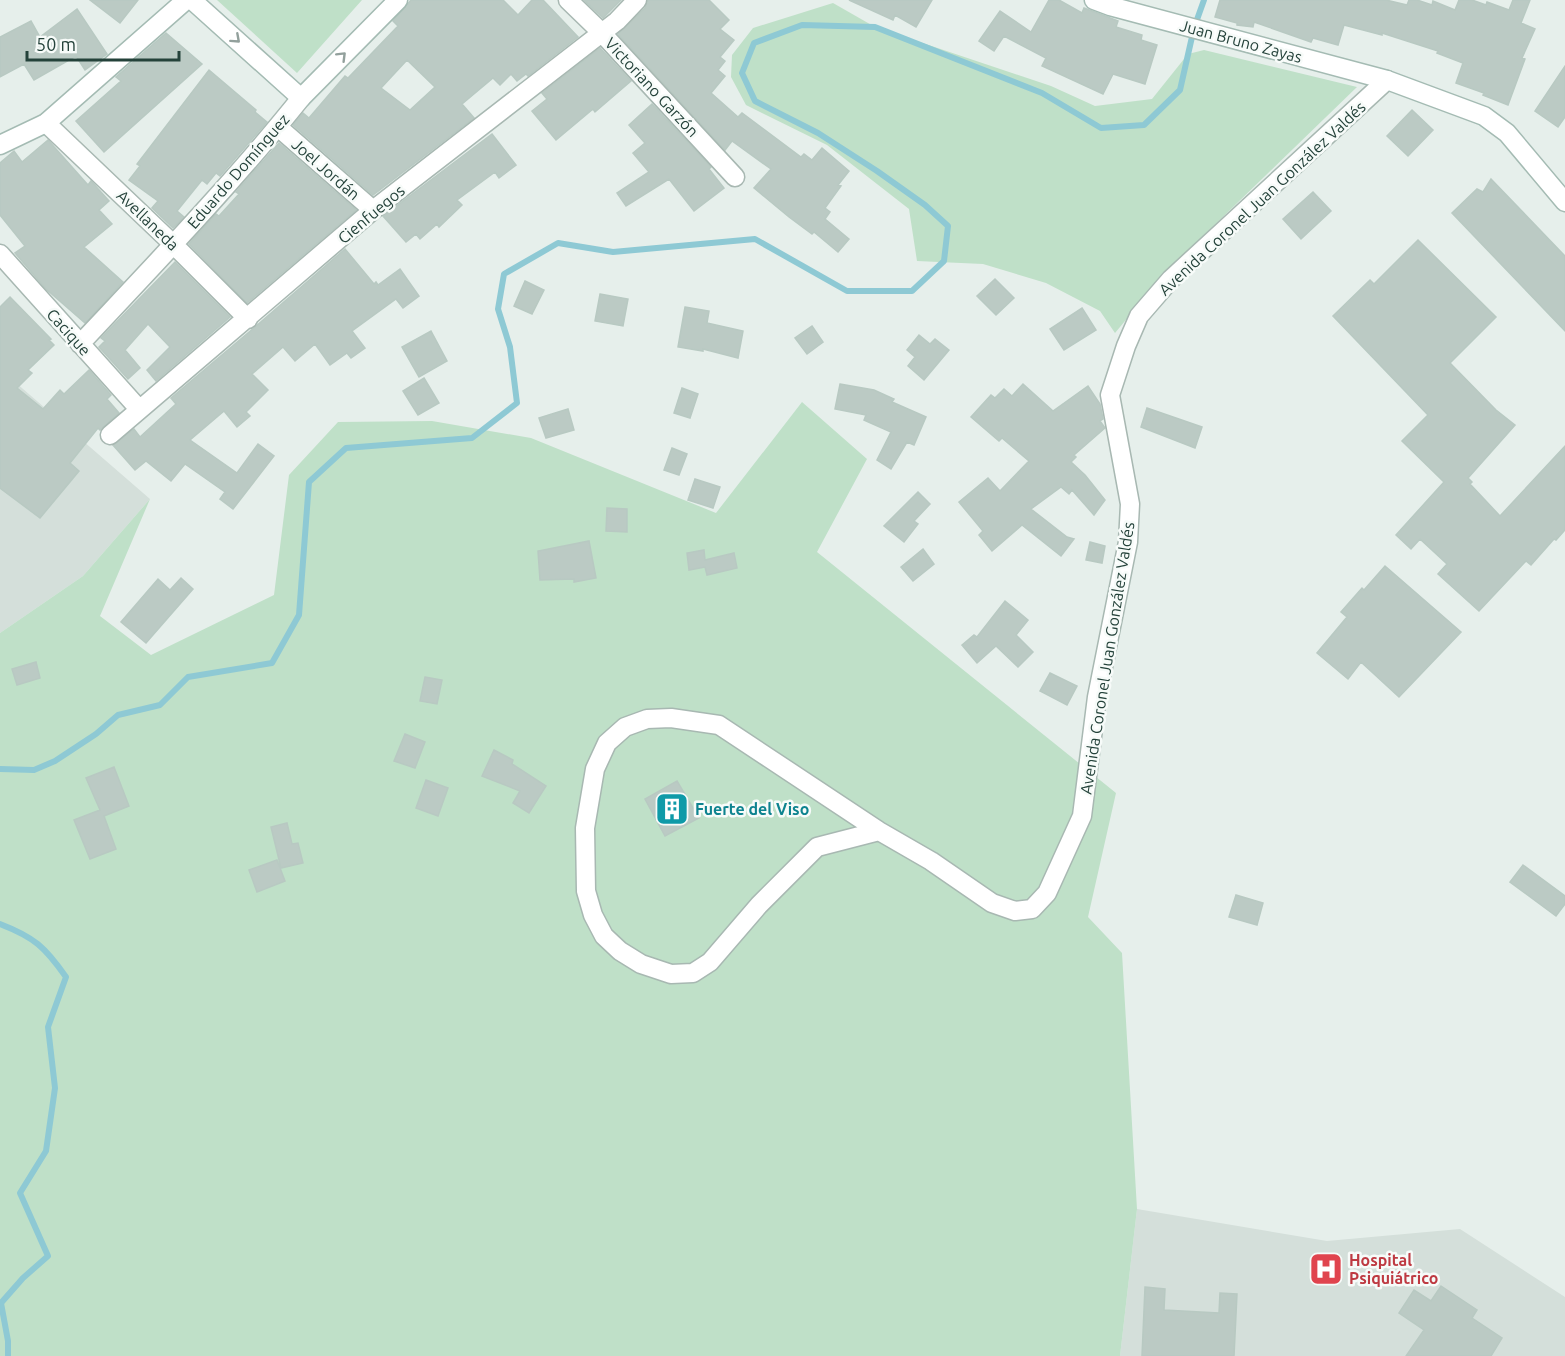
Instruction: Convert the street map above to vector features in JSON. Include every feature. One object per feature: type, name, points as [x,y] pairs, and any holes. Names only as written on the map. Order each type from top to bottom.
[{"type":"street","points":[[0,145],[46,123],[186,0]]},
{"type":"street","points":[[192,0],[301,98]]},
{"type":"street","name":"Eduardo Domínguez","points":[[80,344],[174,245],[301,98],[398,0]]},
{"type":"street","name":"Victoriano Garzón","points":[[568,0],[601,32],[735,177]]},
{"type":"street","name":"Cienfuegos","points":[[110,435],[373,210],[617,21],[637,0]]},
{"type":"street","name":"Juan Bruno Zayas","points":[[1106,2],[1387,80],[1484,116],[1507,133],[1565,202]]},
{"type":"street","name":"Avenida Coronel Juan González Valdés","points":[[879,831],[817,847],[759,904],[710,962],[693,973],[671,974],[641,964],[620,951],[604,936],[593,915],[586,891],[585,828],[595,769],[607,743],[625,727],[647,719],[671,718],[719,725],[992,903],[1014,911],[1032,909],[1047,892],[1082,816],[1097,697],[1128,542],[1130,504],[1110,395],[1126,346],[1139,316],[1171,279],[1387,80]]},
{"type":"street","name":"Avellaneda","points":[[46,123],[248,319]]},
{"type":"street","name":"Joel Jordán","points":[[278,127],[373,210]]},
{"type":"street","name":"Cacique","points":[[0,254],[140,409]]},
{"type":"shaded area","points":[[0,369],[150,499],[83,576],[0,633]]},
{"type":"shaded area","name":"Hospital Psiquiátrico","points":[[1137,1209],[1327,1241],[1460,1229],[1565,1297],[1565,1356],[1120,1356]]},
{"type":"green space","points":[[217,0],[362,0],[297,73]]},
{"type":"green space","points":[[833,3],[875,27],[1051,86],[1095,106],[1152,99],[1188,54],[1204,50],[1357,87],[1164,274],[1115,333],[1100,311],[1046,283],[983,264],[917,261],[909,209],[827,145],[746,105],[731,77],[732,55],[753,28]]},
{"type":"green space","points":[[802,402],[867,459],[817,552],[1116,793],[1088,917],[1122,953],[1137,1209],[1120,1356],[0,1356],[0,633],[83,576],[150,499],[100,616],[151,655],[274,595],[289,475],[338,422],[432,421],[531,438],[716,513]]},
{"type":"building","points":[[90,0],[138,0],[120,23]]},
{"type":"building","points":[[411,0],[503,0],[518,15],[532,0],[543,0],[578,37],[528,76],[526,74],[517,81],[511,74],[500,85],[493,78],[462,104],[474,118],[373,195],[293,125],[303,113],[309,118],[345,76],[348,78],[398,26],[393,21]],"holes":[[[407,60],[435,87],[410,110],[381,88]]]},
{"type":"building","points":[[584,0],[621,0],[603,18]]},
{"type":"building","points":[[648,0],[709,0],[729,20],[720,29],[734,40],[720,57],[725,61],[718,70],[725,76],[711,93],[738,117],[742,113],[801,157],[804,154],[812,160],[822,148],[849,171],[825,208],[830,212],[825,219],[849,239],[838,252],[814,232],[812,234],[789,217],[754,188],[771,169],[732,141],[725,150],[618,34],[645,8]]},
{"type":"building","points":[[849,0],[932,0],[916,27],[895,15],[893,20]]},
{"type":"building","points":[[1049,0],[1059,0],[1082,13],[1084,8],[1118,21],[1116,27],[1142,35],[1141,40],[1157,45],[1145,84],[1113,74],[1103,94],[1042,66],[1046,58],[1004,36],[994,51],[979,41],[1000,11],[1031,32]]},
{"type":"building","points":[[1220,0],[1386,0],[1407,5],[1409,0],[1417,0],[1432,5],[1433,1],[1455,10],[1459,0],[1472,0],[1486,5],[1487,2],[1509,10],[1513,0],[1530,0],[1521,23],[1535,29],[1522,58],[1525,59],[1508,105],[1456,83],[1463,63],[1437,53],[1438,51],[1382,33],[1382,35],[1344,25],[1338,45],[1313,38],[1311,42],[1254,22],[1253,27],[1237,25],[1237,23],[1215,17]]},
{"type":"building","points":[[77,9],[107,54],[85,70],[76,56],[34,80],[24,64],[0,77],[0,37],[31,21],[40,37]]},
{"type":"building","points":[[166,33],[202,64],[104,152],[76,121],[121,81],[116,77]]},
{"type":"building","points":[[600,48],[631,81],[595,112],[593,109],[556,140],[532,111],[547,99],[542,93]]},
{"type":"building","points":[[1565,66],[1565,117],[1558,127],[1535,111]]},
{"type":"building","points":[[209,70],[267,122],[220,176],[216,173],[207,184],[202,180],[177,211],[184,217],[173,228],[152,208],[158,201],[129,180],[140,166],[137,164]]},
{"type":"building","points":[[652,104],[711,167],[709,169],[724,188],[694,211],[669,179],[626,206],[617,193],[649,172],[633,153],[645,143],[629,125]]},
{"type":"building","points":[[1412,110],[1433,130],[1408,156],[1387,136]]},
{"type":"building","points":[[492,134],[516,165],[499,178],[495,172],[457,200],[462,205],[439,227],[437,224],[420,239],[416,234],[406,242],[383,216]]},
{"type":"building","points":[[48,140],[88,185],[91,181],[109,201],[99,210],[112,224],[84,247],[123,282],[85,323],[46,289],[15,253],[25,246],[0,215],[0,163],[14,151],[22,162]]},
{"type":"building","points":[[279,143],[356,210],[247,303],[189,244],[216,214],[219,216],[239,194],[236,192]]},
{"type":"building","points":[[1491,179],[1565,256],[1565,331],[1452,213],[1477,189],[1483,192]]},
{"type":"building","points":[[1313,192],[1331,211],[1301,239],[1283,219]]},
{"type":"building","points":[[1418,240],[1496,317],[1450,363],[1496,410],[1515,425],[1468,478],[1472,482],[1470,484],[1500,516],[1565,446],[1565,530],[1531,565],[1526,561],[1479,611],[1438,574],[1447,564],[1420,539],[1411,549],[1396,535],[1444,482],[1402,441],[1428,415],[1333,316],[1370,280],[1374,284]]},
{"type":"building","points":[[345,249],[374,284],[376,282],[378,285],[400,269],[419,296],[403,308],[396,299],[352,331],[365,348],[351,358],[347,353],[330,365],[315,344],[295,361],[283,347],[252,374],[268,390],[246,412],[250,416],[237,427],[224,411],[190,440],[237,473],[258,444],[274,456],[233,509],[220,499],[225,492],[185,464],[171,481],[146,461],[135,470],[113,445],[134,429],[140,437],[176,404],[171,398]]},
{"type":"building","points":[[175,262],[230,317],[156,381],[147,370],[170,347],[148,324],[125,350],[140,368],[128,379],[99,347],[105,341],[101,338]]},
{"type":"building","points":[[995,279],[1014,298],[996,315],[977,296]]},
{"type":"building","points":[[525,281],[544,290],[532,314],[514,306]]},
{"type":"building","points":[[600,294],[628,299],[623,326],[595,321]]},
{"type":"building","points":[[10,297],[51,339],[49,340],[54,345],[28,370],[32,373],[17,388],[43,409],[60,390],[64,394],[89,370],[111,395],[107,399],[119,413],[100,430],[98,428],[70,463],[79,471],[40,518],[0,488],[0,307]]},
{"type":"building","points":[[685,307],[709,311],[707,323],[743,331],[738,358],[703,349],[703,351],[678,347]]},
{"type":"building","points":[[1082,308],[1096,330],[1064,350],[1050,329]]},
{"type":"building","points":[[812,326],[823,342],[807,354],[795,338]]},
{"type":"building","points":[[431,331],[447,361],[419,377],[402,347]]},
{"type":"building","points":[[919,335],[930,344],[935,339],[949,350],[924,380],[908,366],[915,357],[907,350]]},
{"type":"building","points":[[424,378],[439,403],[418,415],[403,391]]},
{"type":"building","points":[[840,384],[874,390],[894,399],[892,402],[926,417],[914,445],[907,442],[891,469],[877,460],[891,432],[864,420],[866,415],[835,409]]},
{"type":"building","points":[[1023,384],[1053,411],[1088,386],[1100,404],[1103,419],[1100,421],[1105,428],[1074,455],[1076,457],[1071,462],[1105,500],[1094,515],[1072,490],[1069,494],[1061,487],[1031,509],[1067,537],[1074,539],[1061,556],[1022,525],[992,551],[979,535],[983,531],[959,502],[988,478],[1000,491],[1029,461],[1002,438],[999,441],[971,417],[991,395],[995,398],[1004,389],[1012,396]]},
{"type":"building","points":[[682,388],[698,394],[690,418],[674,413]]},
{"type":"building","points":[[1147,408],[1202,427],[1195,448],[1141,427]]},
{"type":"building","points":[[568,409],[574,430],[546,438],[539,418]]},
{"type":"building","points":[[672,448],[687,454],[679,475],[664,470]]},
{"type":"building","points":[[695,479],[720,487],[713,508],[688,500]]},
{"type":"building","points":[[918,492],[930,504],[914,521],[918,524],[904,542],[884,526]]},
{"type":"building","points":[[607,508],[627,509],[627,532],[606,531]]},
{"type":"building","points":[[589,541],[596,578],[574,582],[574,579],[540,580],[538,551]]},
{"type":"building","points":[[1090,542],[1105,546],[1102,563],[1086,560]]},
{"type":"building","points":[[923,549],[934,564],[913,581],[901,567]]},
{"type":"building","points":[[704,550],[705,560],[734,553],[737,568],[707,575],[705,567],[689,570],[687,553]]},
{"type":"building","points":[[1385,566],[1461,632],[1399,697],[1361,662],[1348,679],[1317,653],[1347,617],[1341,612]]},
{"type":"building","points":[[181,578],[193,589],[146,643],[121,622],[158,579],[170,590]]},
{"type":"building","points":[[1005,601],[1028,620],[1016,635],[1033,652],[1018,667],[996,646],[977,663],[962,645],[974,635],[977,637]]},
{"type":"building","points":[[36,662],[40,678],[17,685],[12,669]]},
{"type":"building","points":[[1050,673],[1077,686],[1067,705],[1040,691]]},
{"type":"building","points":[[425,677],[442,680],[437,704],[420,701]]},
{"type":"building","points":[[405,734],[425,742],[415,768],[394,761]]},
{"type":"building","points":[[494,750],[513,760],[512,764],[546,786],[529,813],[513,803],[520,791],[482,776]]},
{"type":"building","points":[[114,767],[129,806],[104,816],[116,849],[90,859],[74,820],[100,810],[86,778]]},
{"type":"building","points":[[426,780],[448,788],[438,816],[416,808]]},
{"type":"building","name":"Fuerte del Viso","points":[[677,781],[699,818],[665,836],[645,799]]},
{"type":"building","points":[[287,823],[292,844],[298,843],[303,863],[281,868],[271,827]]},
{"type":"building","points":[[277,860],[285,881],[257,892],[249,870]]},
{"type":"building","points":[[1523,865],[1565,896],[1565,904],[1556,916],[1510,882]]},
{"type":"building","points":[[1236,895],[1263,903],[1257,925],[1229,917]]},
{"type":"building","points":[[1441,1286],[1477,1310],[1472,1318],[1502,1338],[1491,1356],[1406,1356],[1424,1330],[1399,1313],[1414,1290],[1431,1301]]},
{"type":"building","points":[[1145,1287],[1165,1289],[1164,1310],[1219,1313],[1220,1293],[1237,1294],[1234,1356],[1142,1356]]},
{"type":"waterway","points":[[0,769],[34,770],[55,761],[96,734],[118,715],[160,705],[188,677],[272,663],[299,615],[309,482],[346,448],[472,438],[517,403],[510,347],[498,309],[504,274],[558,243],[613,252],[755,239],[847,291],[912,291],[944,261],[948,226],[925,205],[818,133],[755,101],[742,73],[754,43],[802,25],[875,27],[1042,93],[1101,128],[1144,125],[1180,90],[1194,28],[1204,0]]},
{"type":"waterway","points":[[0,924],[38,944],[66,977],[48,1027],[55,1088],[46,1151],[20,1193],[48,1256],[23,1278],[1,1303],[8,1341],[8,1356]]},
{"type":"place","name":"Fuerte del Viso","points":[[672,809]]},
{"type":"place","name":"Hospital Psiquiátrico","points":[[1326,1269]]}]
